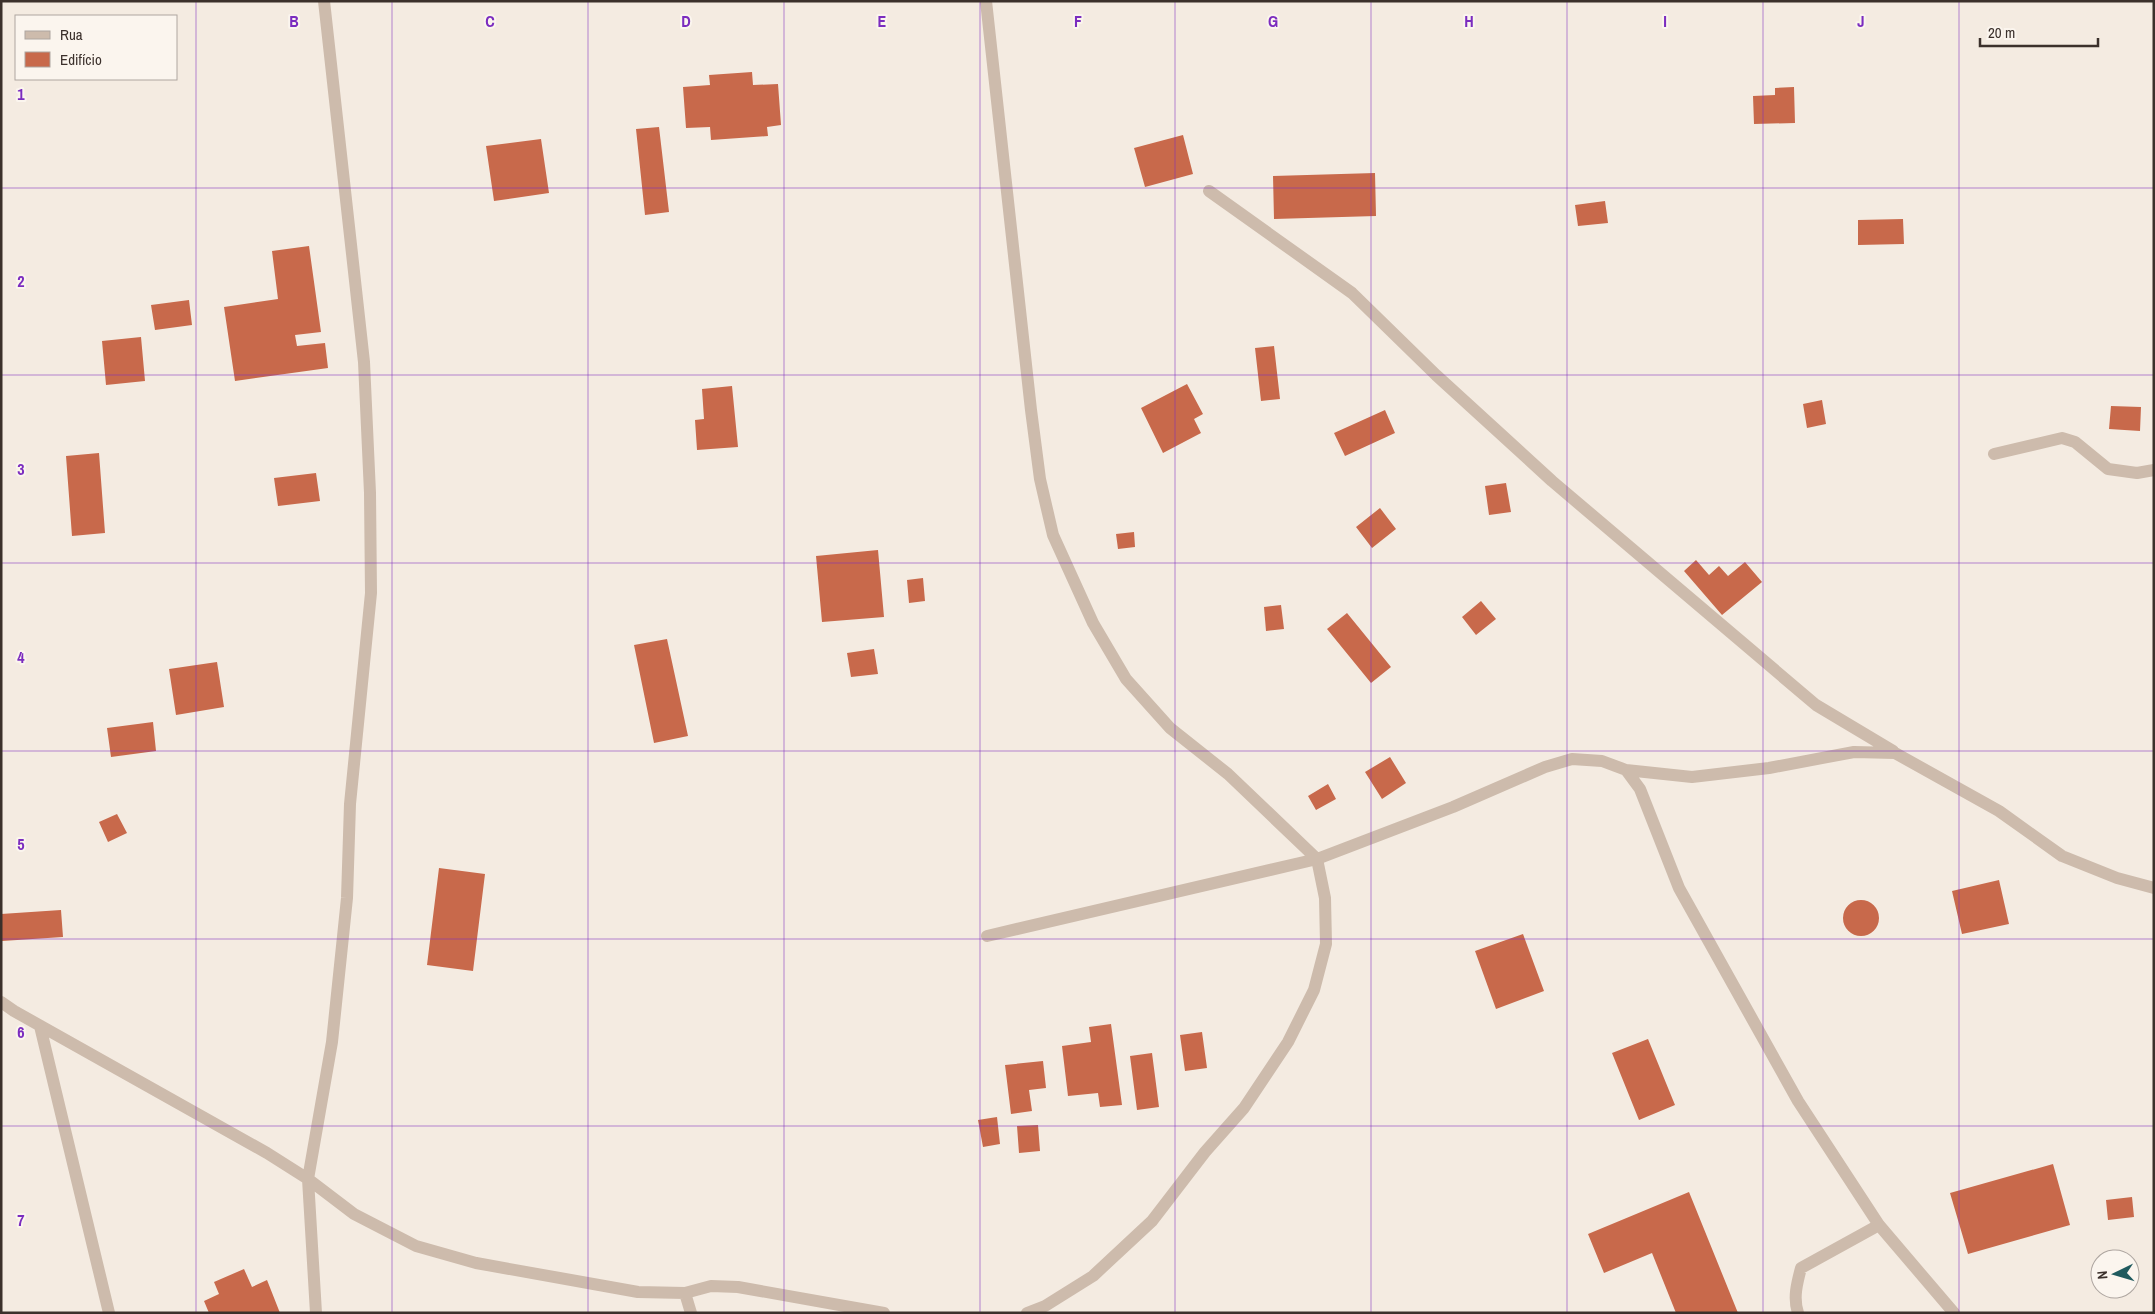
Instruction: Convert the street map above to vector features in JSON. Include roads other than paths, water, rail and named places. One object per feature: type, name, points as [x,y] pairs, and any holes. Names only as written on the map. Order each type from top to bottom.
[{"type":"street","points":[[316,1313],[308,1179],[332,1042],[347,898],[350,804],[371,593],[370,493],[364,362],[324,1]]},
{"type":"street","points":[[986,1],[1031,410],[1040,479],[1053,535],[1093,623],[1126,679],[1170,728],[1228,774],[1317,860],[1325,898],[1326,944],[1314,990],[1288,1042],[1244,1108],[1205,1152],[1152,1221],[1093,1276],[1045,1306],[1027,1313]]},
{"type":"street","points":[[1208,191],[1352,293],[1436,376],[1552,481],[1816,705],[1895,753],[1999,811],[2062,856],[2116,878],[2154,888]]},
{"type":"street","points":[[1994,454],[2062,438],[2075,442],[2108,469],[2137,473],[2154,470]]},
{"type":"street","points":[[987,936],[1317,860],[1453,807],[1546,767],[1572,759],[1602,761],[1626,770],[1692,777],[1769,768],[1854,752],[1895,753]]},
{"type":"street","points":[[1626,770],[1640,789],[1679,888],[1798,1100],[1879,1225],[1954,1313]]},
{"type":"street","points":[[1,1002],[40,1026],[258,1148],[308,1179],[354,1214],[416,1246],[476,1263],[638,1292],[685,1293],[711,1286],[738,1287],[884,1313]]},
{"type":"street","points":[[40,1026],[109,1313]]},
{"type":"street","points":[[1798,1313],[1795,1305],[1797,1282],[1801,1268],[1879,1225]]},
{"type":"street","points":[[685,1293],[691,1313]]}]
